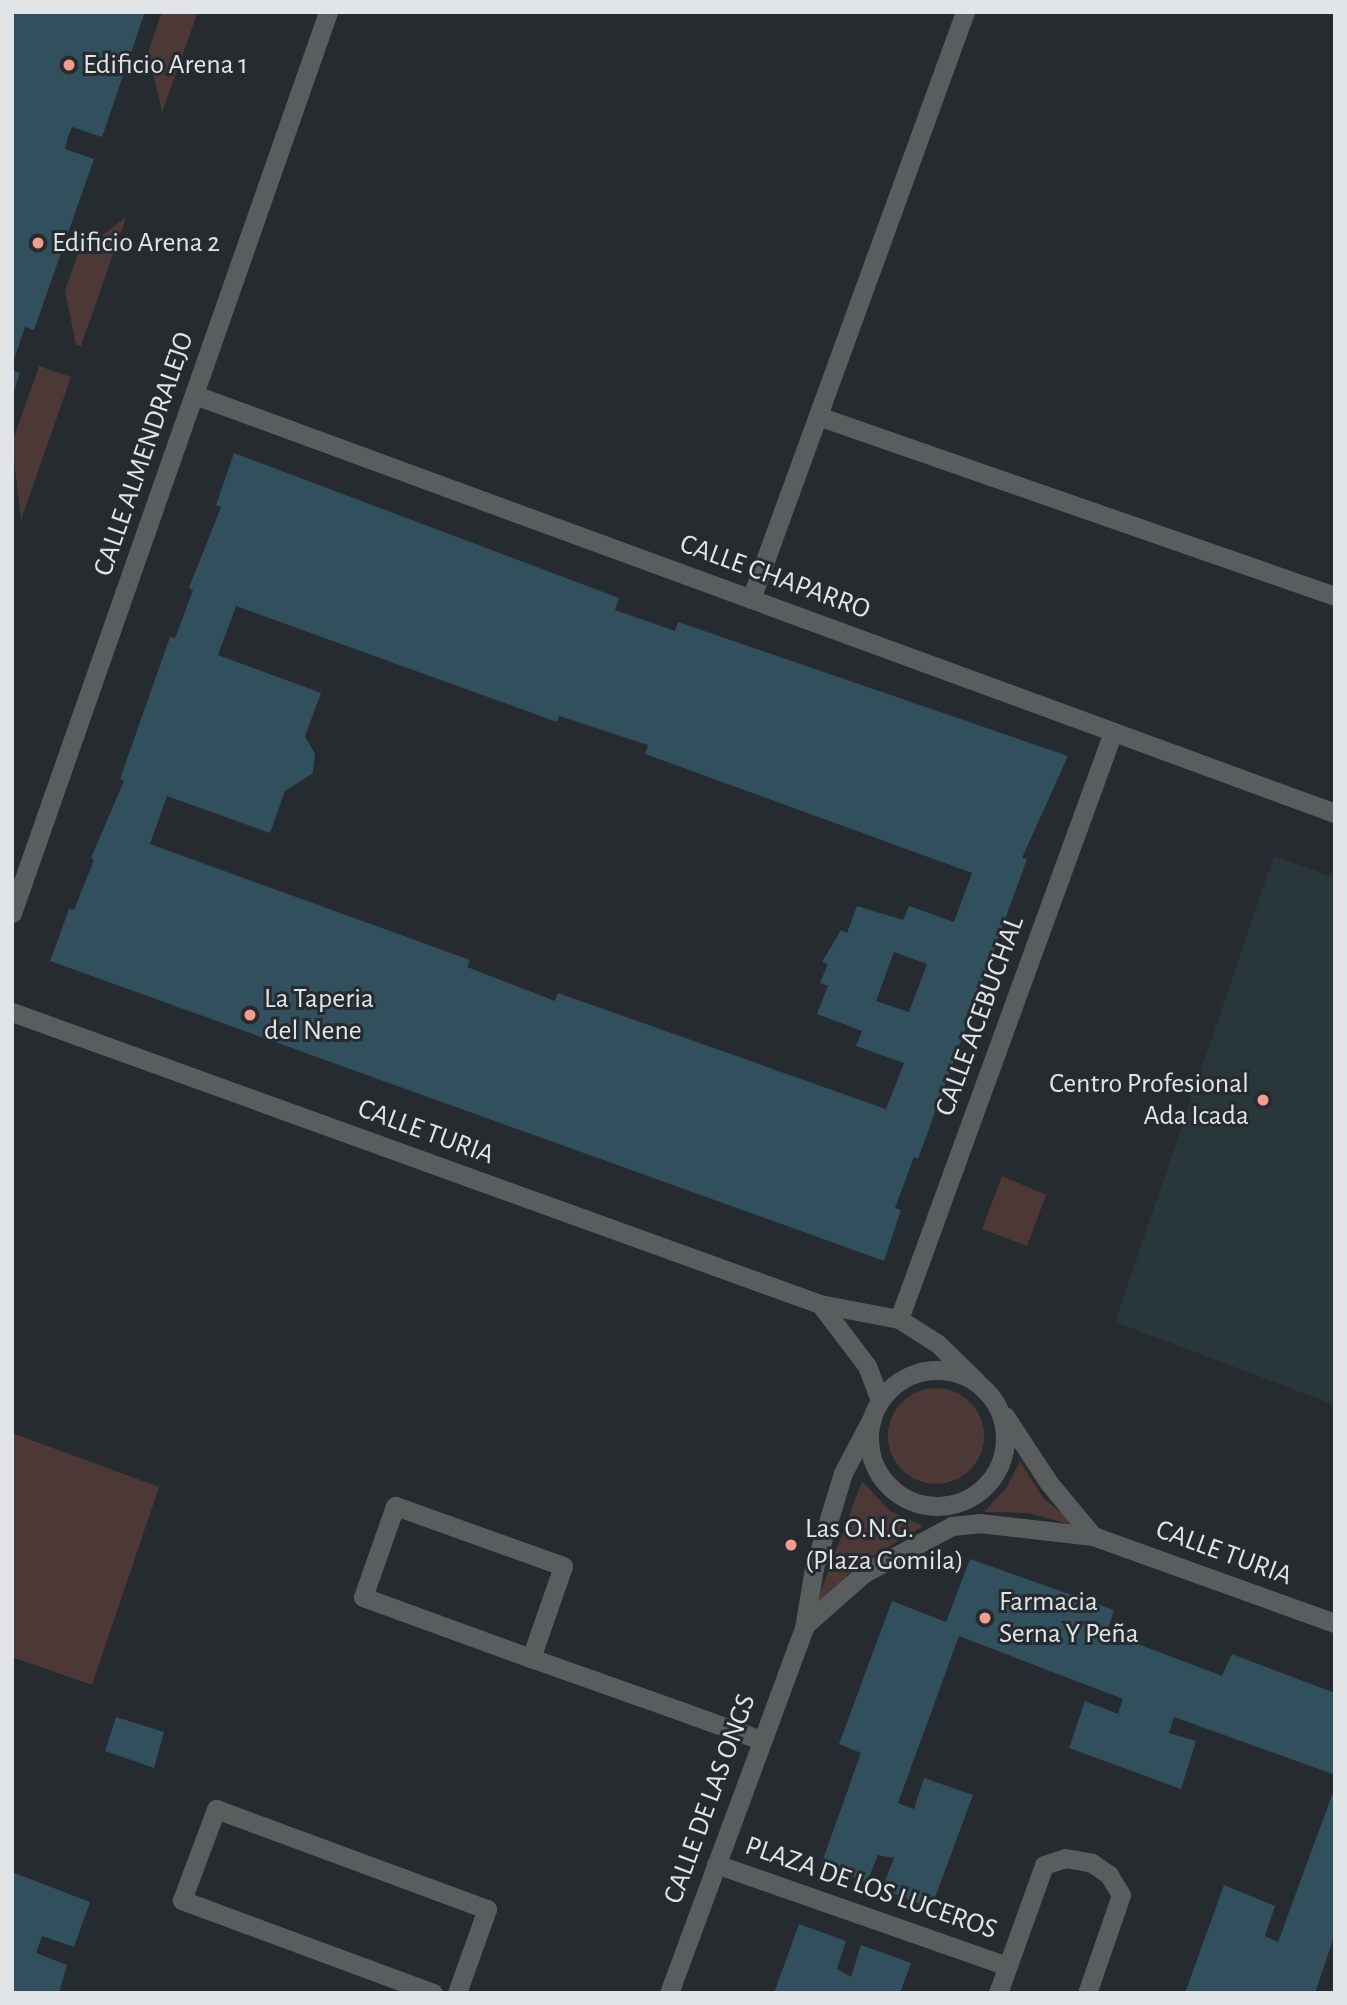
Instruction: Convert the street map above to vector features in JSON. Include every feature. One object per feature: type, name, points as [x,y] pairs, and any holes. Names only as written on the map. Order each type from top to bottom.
[{"type":"street","name":"CALLE ALMENDRALEJO","points":[[12,913],[328,12]]},
{"type":"street","points":[[751,599],[965,12]]},
{"type":"street","name":"CALLE CHAPARRO","points":[[195,395],[1335,813]]},
{"type":"street","points":[[818,416],[1335,596]]},
{"type":"street","name":"CALLE ACEBUCHAL","points":[[899,1319],[1113,732]]},
{"type":"street","name":"CALLE TURIA","points":[[12,1012],[820,1304],[899,1319],[938,1345],[976,1381]]},
{"type":"street","points":[[820,1304],[867,1366],[880,1400]]},
{"type":"street","points":[[969,1499],[947,1506],[924,1505],[898,1494],[879,1474],[870,1448],[871,1420],[880,1400],[897,1382],[918,1371],[954,1371],[976,1381],[992,1396],[1049,1483],[1093,1536]]},
{"type":"street","points":[[924,1505],[944,1531],[969,1499],[990,1482],[1006,1446],[1004,1420],[992,1396]]},
{"type":"street","name":"CALLE DE LAS ONGS","points":[[669,1993],[805,1625],[814,1568],[843,1473],[871,1420]]},
{"type":"street","points":[[531,1658],[563,1566],[395,1506],[363,1597],[531,1658],[761,1740]]},
{"type":"street","name":"CALLE TURIA","points":[[944,1531],[979,1523],[1093,1536],[1335,1623]]},
{"type":"street","name":"CALLE DE LAS ONGS","points":[[805,1625],[864,1573],[944,1531]]},
{"type":"street","points":[[433,1993],[182,1900],[216,1809],[487,1909],[457,1993]]},
{"type":"street","name":"PLAZA DE LOS LUCEROS","points":[[998,1993],[1044,1866],[1065,1858],[1092,1863],[1109,1875],[1121,1895],[1087,1993]]},
{"type":"street","name":"PLAZA DE LOS LUCEROS","points":[[716,1864],[1008,1966]]},
{"type":"shaded area","points":[[162,12],[198,12],[162,112],[148,52]]},
{"type":"shaded area","points":[[126,217],[81,346],[76,345],[65,290],[78,254]]},
{"type":"shaded area","points":[[39,366],[71,377],[21,520],[12,443]]},
{"type":"shaded area","name":"Centro Profesional Ada Icada","points":[[1274,856],[1335,878],[1335,1405],[1115,1322]]},
{"type":"shaded area","points":[[1002,1176],[1046,1195],[1027,1246],[982,1229]]},
{"type":"shaded area","points":[[936,1388],[954,1391],[970,1402],[981,1418],[984,1436],[981,1454],[970,1470],[954,1481],[936,1484],[918,1481],[902,1470],[891,1454],[888,1436],[891,1418],[902,1402],[918,1391]]},
{"type":"shaded area","points":[[12,1433],[159,1487],[92,1685],[12,1657]]},
{"type":"shaded area","points":[[1020,1461],[1044,1499],[1080,1527],[1028,1513],[984,1512],[1007,1487]]},
{"type":"shaded area","points":[[862,1481],[890,1511],[923,1526],[855,1567],[814,1610]]},
{"type":"building","points":[[12,12],[145,12],[102,137],[72,127],[68,137],[65,149],[94,159],[34,330],[25,327],[13,362]]},
{"type":"building","points":[[12,370],[20,373],[13,394],[12,393]]},
{"type":"building","points":[[234,453],[619,598],[615,610],[675,631],[678,622],[1068,756],[1022,858],[1027,859],[918,1159],[914,1157],[895,1208],[901,1210],[884,1261],[50,961],[69,909],[74,910],[94,860],[91,858],[124,781],[120,779],[170,637],[175,638],[193,590],[189,588],[221,507],[216,505]],"holes":[[[236,606],[557,722],[559,716],[648,745],[645,754],[972,873],[954,922],[909,906],[903,920],[857,906],[847,933],[841,930],[822,962],[828,964],[820,983],[828,986],[817,1014],[862,1031],[856,1046],[904,1063],[886,1109],[558,993],[555,1001],[467,967],[470,960],[150,844],[167,796],[270,833],[285,791],[313,773],[315,754],[305,736],[321,693],[218,655]],[[894,952],[927,964],[909,1012],[876,1001]]]},
{"type":"building","points":[[970,1559],[1114,1610],[1107,1632],[1222,1676],[1232,1654],[1335,1693],[1335,1775],[1174,1717],[1169,1733],[1196,1741],[1181,1789],[1069,1748],[1085,1701],[1118,1714],[1123,1699],[959,1636],[898,1803],[914,1809],[924,1778],[973,1795],[931,1908],[882,1889],[894,1858],[878,1855],[867,1882],[821,1865],[861,1753],[839,1744],[892,1601],[946,1622]]},
{"type":"building","points":[[116,1717],[164,1732],[154,1768],[105,1751]]},
{"type":"building","points":[[1335,1787],[1335,1934],[1315,1993],[1185,1993],[1224,1885],[1275,1906],[1265,1936],[1278,1942]]},
{"type":"building","points":[[12,1872],[90,1902],[74,1947],[42,1936],[36,1953],[67,1965],[59,1993],[12,1993]]},
{"type":"building","points":[[799,1924],[846,1941],[837,1969],[851,1977],[861,1945],[911,1963],[900,1993],[774,1993]]},
{"type":"place","name":"Edificio Arena 1","points":[[69,65]]},
{"type":"place","name":"Edificio Arena 2","points":[[38,243]]},
{"type":"place","name":"La Taperia del Nene","points":[[250,1015]]},
{"type":"place","name":"Centro Profesional Ada Icada","points":[[1263,1100]]},
{"type":"place","name":"Las O.N.G. (Plaza Gomila)","points":[[791,1545]]},
{"type":"place","name":"Farmacia Serna Y Peña","points":[[985,1618]]}]
